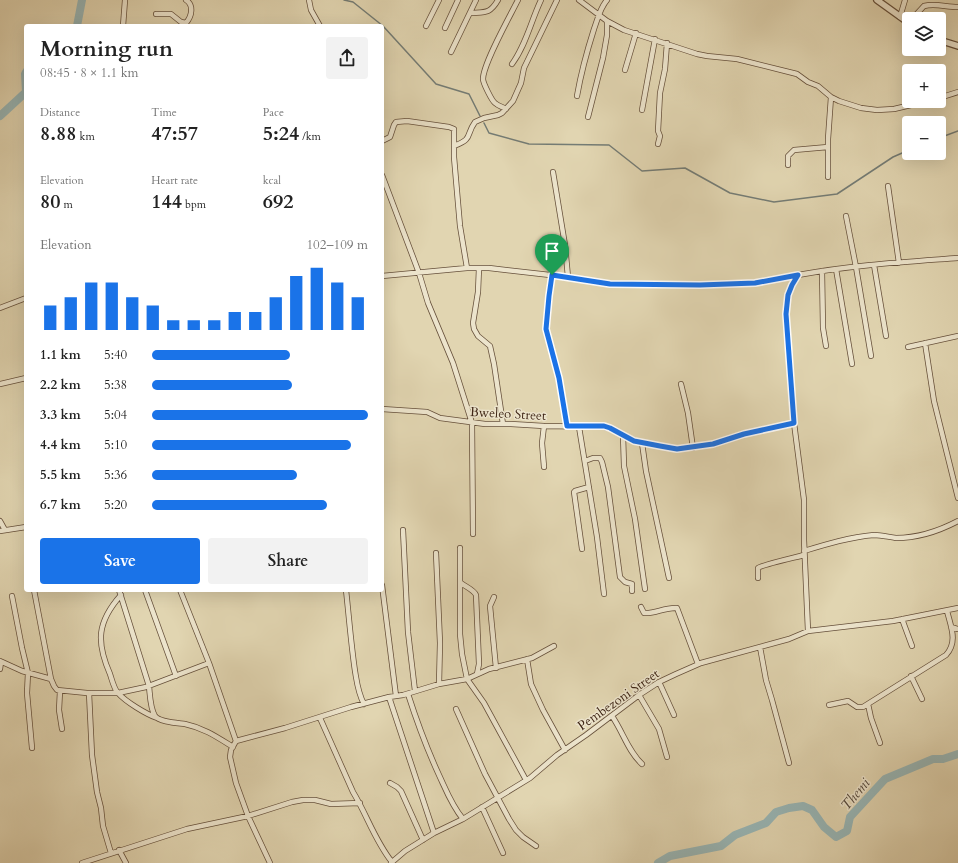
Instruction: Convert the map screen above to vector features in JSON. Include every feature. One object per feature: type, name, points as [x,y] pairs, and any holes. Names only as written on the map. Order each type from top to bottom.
[{"type":"street","points":[[123,24],[125,0]]},
{"type":"street","points":[[156,14],[171,14],[181,22],[186,23],[189,20],[192,7],[190,2],[186,0]]},
{"type":"street","points":[[309,0],[311,10],[319,24]]},
{"type":"street","points":[[426,26],[439,0]]},
{"type":"street","points":[[445,28],[458,0]]},
{"type":"street","points":[[451,52],[476,0]]},
{"type":"street","points":[[471,13],[487,12],[494,7],[498,0]]},
{"type":"street","points":[[506,109],[496,104],[492,100],[483,79],[492,53],[518,0]]},
{"type":"street","points":[[512,64],[519,53],[541,0]]},
{"type":"street","points":[[454,146],[464,142],[467,139],[475,122],[484,118],[498,115],[514,101],[521,83],[524,68],[557,0]]},
{"type":"street","points":[[579,0],[607,21],[624,30],[707,56],[737,59],[797,74],[808,82],[818,86],[830,97],[839,102],[861,108],[877,110],[902,107]]},
{"type":"street","points":[[577,96],[580,77],[598,14],[607,0]]},
{"type":"street","points":[[877,0],[900,17],[905,0]]},
{"type":"street","points":[[918,12],[924,6],[933,5],[958,7]]},
{"type":"street","points":[[588,117],[603,58],[607,35],[607,21]]},
{"type":"street","points":[[625,70],[636,33]]},
{"type":"street","points":[[642,110],[655,39]]},
{"type":"street","points":[[946,42],[958,46]]},
{"type":"street","points":[[658,144],[660,136],[658,131],[660,93],[665,69],[666,43]]},
{"type":"street","points":[[946,96],[958,92]]},
{"type":"street","points":[[828,178],[830,97]]},
{"type":"street","points":[[384,140],[390,137],[396,122],[407,121],[452,128],[455,131],[454,146],[460,226],[467,268]]},
{"type":"street","points":[[788,166],[788,156],[794,150],[828,147]]},
{"type":"street","points":[[553,172],[565,245],[568,277]]},
{"type":"street","points":[[384,180],[428,303],[453,363],[472,423],[473,534]]},
{"type":"street","points":[[888,186],[899,263]]},
{"type":"street","points":[[846,216],[871,356]]},
{"type":"street","points":[[384,276],[467,268],[489,268],[568,277],[610,284],[700,285],[755,283],[836,269],[958,258]]},
{"type":"street","points":[[874,265],[886,336]]},
{"type":"street","points":[[479,268],[478,292],[473,323],[474,329],[478,336],[490,346],[503,424]]},
{"type":"street","points":[[836,269],[852,364]]},
{"type":"street","points":[[822,271],[823,328],[826,346]]},
{"type":"street","points":[[552,275],[546,329],[559,378],[567,426]]},
{"type":"street","points":[[798,275],[788,295],[786,314],[794,423],[804,500],[804,553],[808,631]]},
{"type":"street","points":[[0,308],[24,299]]},
{"type":"street","points":[[908,346],[958,336]]},
{"type":"street","points":[[924,343],[934,402],[958,498]]},
{"type":"street","points":[[0,384],[24,378]]},
{"type":"street","points":[[681,384],[688,413],[693,448]]},
{"type":"street","name":"Bweleo Street","points":[[384,409],[427,412],[440,418],[485,424],[579,427],[604,426],[634,441],[677,449],[693,448],[713,444],[744,434],[794,423]]},
{"type":"street","points":[[544,426],[542,443],[544,468]]},
{"type":"street","points":[[579,427],[597,536],[604,594]]},
{"type":"street","points":[[623,435],[624,466],[645,590]]},
{"type":"street","points":[[642,443],[646,471],[669,578]]},
{"type":"street","points":[[585,461],[600,458],[602,462],[608,487],[620,577],[625,582],[632,584],[632,591]]},
{"type":"street","points":[[582,549],[574,492],[575,490],[589,487]]},
{"type":"street","points":[[0,521],[3,530],[24,527]]},
{"type":"street","points":[[758,578],[758,568],[760,566],[772,564],[854,538],[885,535],[894,538],[921,535],[942,529],[958,521]]},
{"type":"street","points":[[403,530],[408,632],[415,691]]},
{"type":"street","points":[[460,548],[460,634],[467,679],[484,702],[526,780]]},
{"type":"street","points":[[436,553],[440,644],[439,684]]},
{"type":"street","points":[[461,583],[476,595],[479,664],[477,674]]},
{"type":"street","points":[[34,592],[51,679],[54,686],[60,691],[118,693],[149,686],[209,663]]},
{"type":"street","points":[[120,592],[149,686],[150,699],[157,718]]},
{"type":"street","points":[[146,592],[176,676]]},
{"type":"street","points":[[181,592],[209,663],[236,742]]},
{"type":"street","points":[[346,592],[350,635],[358,686],[360,697],[364,704]]},
{"type":"street","points":[[383,592],[396,696]]},
{"type":"street","points":[[121,595],[106,615],[100,637],[104,657],[118,693],[144,712],[160,720],[197,727],[208,731],[233,747]]},
{"type":"street","points":[[12,596],[28,673],[27,693],[32,748]]},
{"type":"street","points":[[494,596],[490,606],[496,668]]},
{"type":"street","points":[[641,606],[642,611],[647,614],[677,608],[698,664]]},
{"type":"street","name":"Pembezoni Street","points":[[391,862],[423,840],[463,819],[526,780],[659,682],[698,664],[789,639],[808,631],[845,628],[902,620],[958,608]]},
{"type":"street","points":[[829,705],[848,701],[860,708],[946,655],[951,650],[954,642],[947,611]]},
{"type":"street","points":[[902,620],[912,646]]},
{"type":"street","points":[[951,627],[958,629]]},
{"type":"street","points":[[270,863],[248,816],[236,783],[230,757],[236,742],[364,704],[408,694],[439,684],[467,679],[477,674],[527,659],[554,646]]},
{"type":"street","points":[[760,647],[767,685],[789,763]]},
{"type":"street","points":[[527,659],[532,684],[543,710],[566,750]]},
{"type":"street","points":[[0,669],[1,662],[28,673],[51,679]]},
{"type":"street","points":[[911,676],[922,699]]},
{"type":"street","points":[[659,682],[674,715]]},
{"type":"street","points":[[60,691],[59,710],[62,729]]},
{"type":"street","points":[[89,693],[95,778],[103,826],[111,853]]},
{"type":"street","points":[[408,694],[426,747],[447,793],[463,819]]},
{"type":"street","points":[[640,695],[658,729],[667,757]]},
{"type":"street","points":[[389,698],[434,834]]},
{"type":"street","points":[[868,704],[880,744]]},
{"type":"street","points":[[456,709],[497,798],[516,830],[530,843],[536,846]]},
{"type":"street","points":[[612,716],[620,728],[634,756],[642,764]]},
{"type":"street","points":[[320,718],[347,780],[381,847],[391,862]]},
{"type":"street","points":[[390,783],[401,791],[423,840]]},
{"type":"street","points":[[82,863],[187,829],[248,816],[292,802],[315,800],[331,804],[360,803]]},
{"type":"street","points":[[482,807],[503,853]]},
{"type":"street","points":[[119,850],[126,863]]},
{"type":"waterway","points":[[77,24],[82,0]]},
{"type":"waterway","points":[[344,0],[353,2],[380,24]]},
{"type":"waterway","points":[[384,27],[436,84],[469,94],[480,116]]},
{"type":"waterway","points":[[0,116],[24,94]]},
{"type":"waterway","points":[[484,123],[489,133],[529,144],[609,145],[642,171],[685,168],[730,193],[774,202],[837,194],[893,157],[902,153]]},
{"type":"waterway","points":[[946,135],[958,131]]},
{"type":"waterway","name":"Themi","points":[[658,863],[670,856],[721,846],[735,835],[766,823],[776,812],[789,808],[803,806],[812,810],[824,827],[836,837],[847,831],[850,817],[885,779],[933,759],[943,759],[958,754]]},
{"type":"route","points":[[552,275],[610,284],[700,285],[755,283],[798,275],[792,285],[786,303],[794,423],[744,434],[713,444],[677,449],[634,441],[604,426],[567,426],[559,378],[546,329],[552,275]]}]
